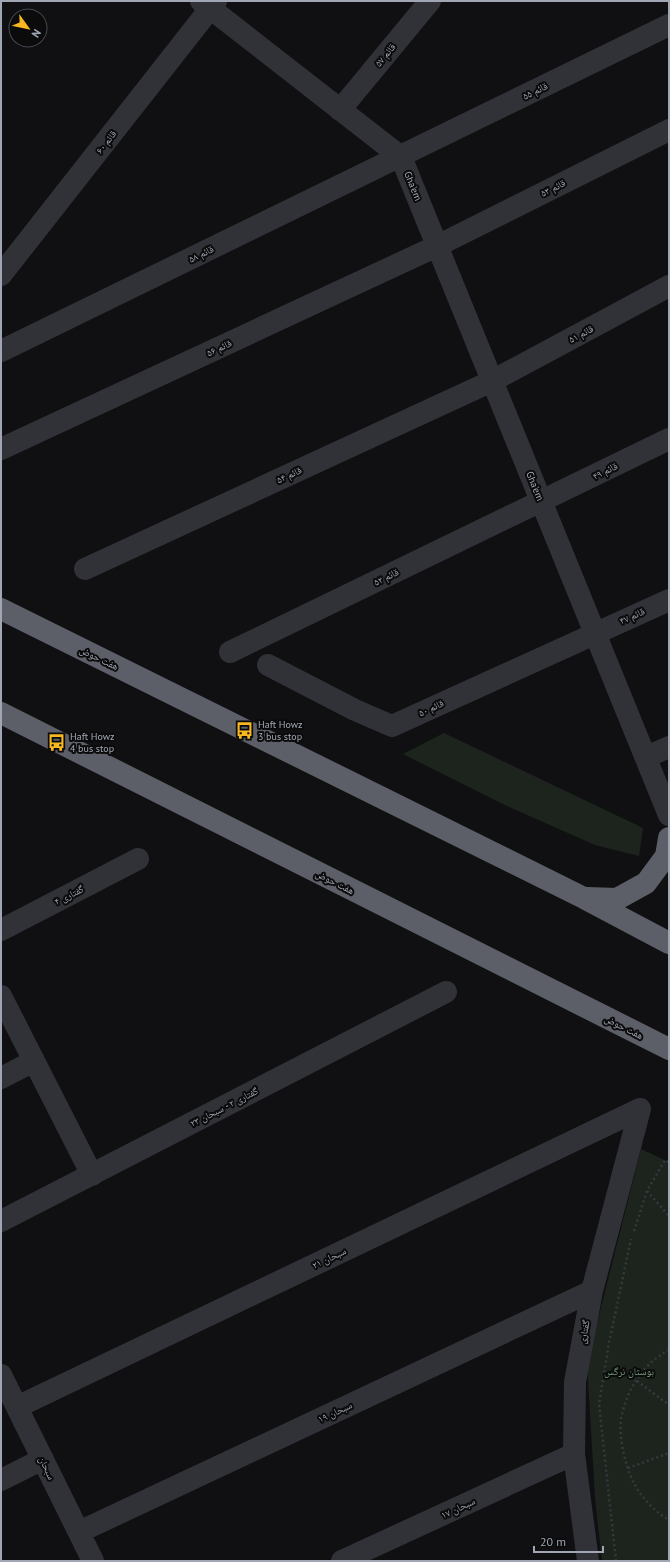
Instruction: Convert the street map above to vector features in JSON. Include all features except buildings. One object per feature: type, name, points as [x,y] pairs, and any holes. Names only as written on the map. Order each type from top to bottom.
[{"type":"highway","name":"هفت حوض","points":[[1,609],[584,898],[669,943]]},
{"type":"highway","name":"هفت حوض","points":[[1,713],[669,1050]]},
{"type":"highway","points":[[584,898],[617,899],[646,883],[666,856],[669,838]]},
{"type":"street","name":"قائم ۵۷","points":[[340,110],[430,1]]},
{"type":"street","points":[[209,4],[340,110],[401,157]]},
{"type":"street","name":"قائم ۶۰","points":[[1,275],[209,4]]},
{"type":"street","name":"قائم ۵۵","points":[[401,157],[669,25]]},
{"type":"street","name":"قائم ۵۳","points":[[437,246],[669,130]]},
{"type":"street","name":"Gha'em","points":[[401,157],[669,815]]},
{"type":"street","name":"قائم ۵۸","points":[[1,351],[401,157]]},
{"type":"street","name":"قائم ۵۶","points":[[1,449],[437,246]]},
{"type":"street","name":"قائم ۵۱","points":[[492,381],[669,286]]},
{"type":"street","name":"قائم ۵۴","points":[[85,569],[492,381]]},
{"type":"street","name":"قائم ۴۹","points":[[542,503],[669,439]]},
{"type":"street","name":"قائم ۵۲","points":[[230,652],[542,503]]},
{"type":"street","name":"قائم ۴۷","points":[[595,633],[669,600]]},
{"type":"street","name":"قائم ۵۰","points":[[268,665],[355,710],[392,726],[595,633]]},
{"type":"street","points":[[646,757],[669,748]]},
{"type":"street","name":"گفتاری ۴","points":[[1,930],[138,859]]},
{"type":"street","name":"گفتاری ۲ - سبحان ۲۳","points":[[1,1220],[92,1175],[446,992]]},
{"type":"street","points":[[1,996],[92,1175]]},
{"type":"street","points":[[1,1078],[34,1061]]},
{"type":"street","name":"گفتاری","points":[[588,1561],[574,1454],[575,1382],[592,1292],[640,1109]]},
{"type":"street","name":"سبحان ۲۱","points":[[17,1407],[640,1109]]},
{"type":"street","name":"سبحان ۱۹","points":[[79,1532],[592,1292]]},
{"type":"street","name":"سبحان","points":[[1,1375],[93,1561]]},
{"type":"street","name":"سبحان ۱۷","points":[[342,1561],[574,1454]]},
{"type":"street","points":[[1,1480],[43,1459]]},
{"type":"path","points":[[616,1561],[600,1404],[609,1343],[632,1235],[647,1191],[665,1160],[669,1162]]},
{"type":"path","points":[[647,1191],[669,1216]]},
{"type":"path","points":[[669,1350],[661,1354],[642,1370],[629,1393],[621,1416],[622,1439],[628,1468],[634,1483],[648,1502],[669,1520]]},
{"type":"path","points":[[636,1380],[669,1405]]},
{"type":"path","points":[[628,1468],[669,1453]]},
{"type":"green space","points":[[444,733],[643,828],[639,856],[595,845],[507,806],[403,754]]},
{"type":"green space","name":"بوستان نرگس","points":[[641,1149],[669,1162],[669,1561],[602,1561],[595,1498],[587,1363]]},
{"type":"place","name":"Haft Howz 3 bus stop","points":[[245,730]]},
{"type":"place","name":"Haft Howz 4 bus stop","points":[[57,742]]}]
